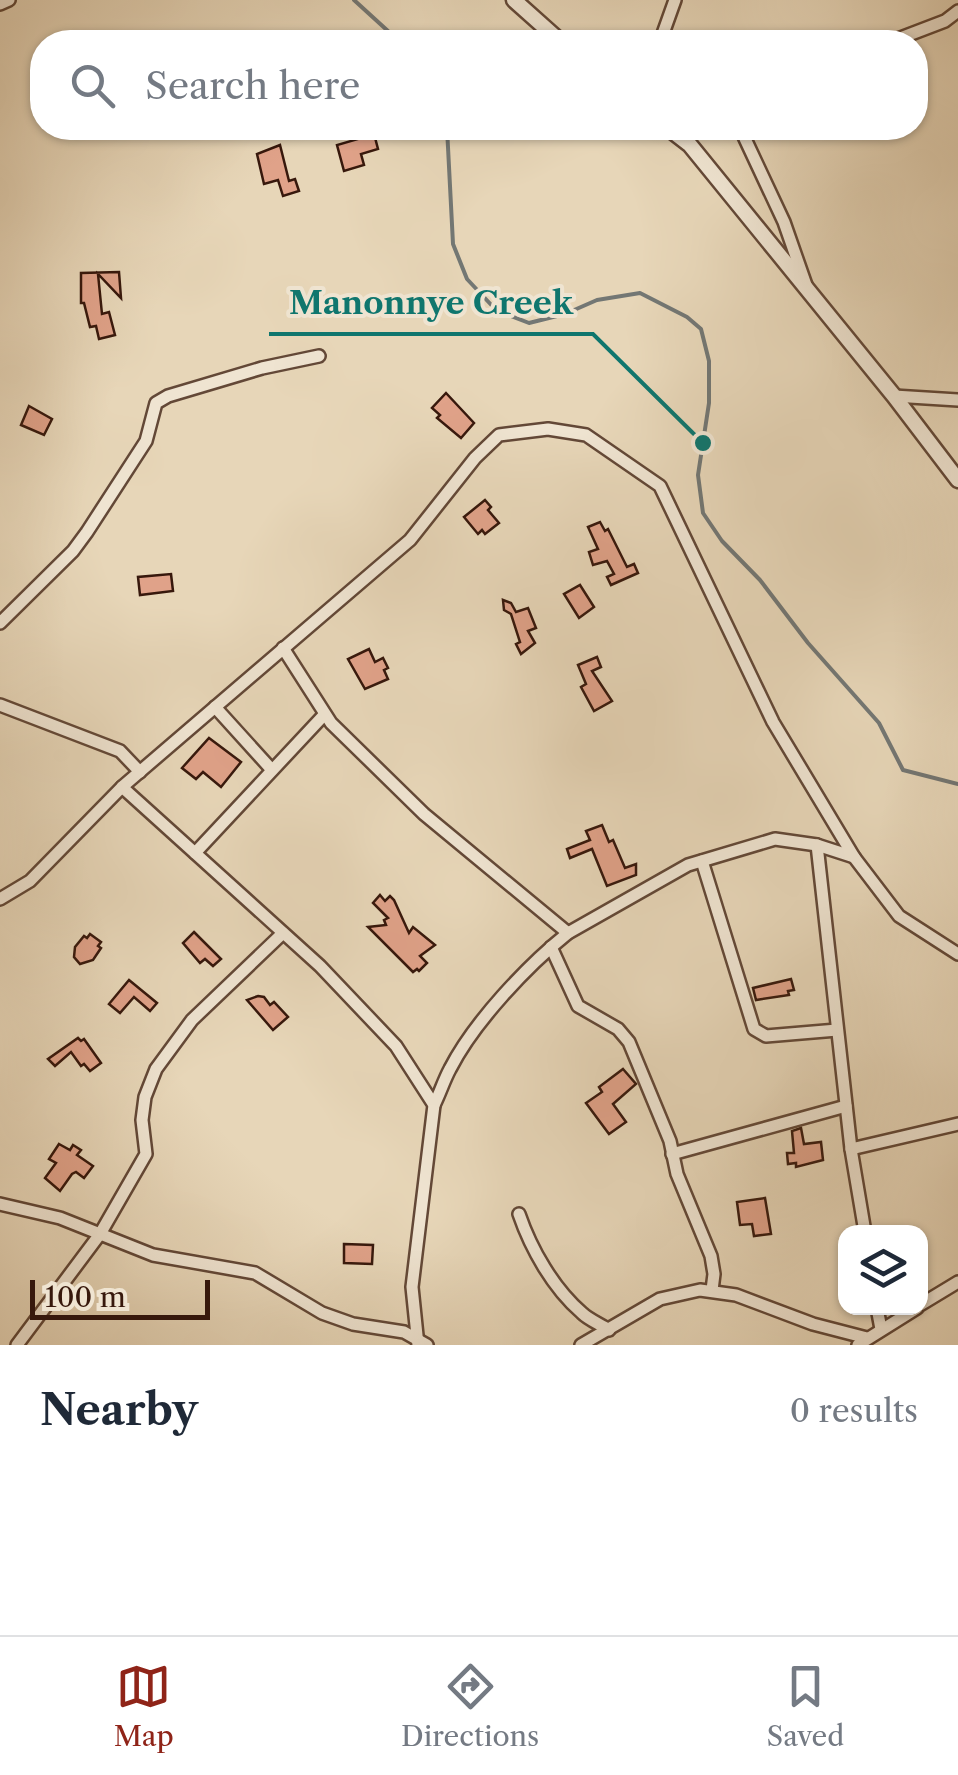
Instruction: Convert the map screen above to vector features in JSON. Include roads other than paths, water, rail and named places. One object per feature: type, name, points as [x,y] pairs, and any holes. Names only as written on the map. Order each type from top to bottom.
[{"type":"street","points":[[0,4],[9,0]]},
{"type":"street","points":[[514,0],[547,30]]},
{"type":"street","points":[[664,30],[675,0]]},
{"type":"street","points":[[921,30],[958,11]]},
{"type":"street","points":[[684,140],[958,480]]},
{"type":"street","points":[[746,140],[795,247],[808,291]]},
{"type":"street","points":[[0,623],[73,551],[87,532],[146,441],[156,403],[262,368],[319,356]]},
{"type":"street","points":[[894,396],[958,400]]},
{"type":"street","points":[[0,899],[30,881],[122,787],[410,540],[475,458],[499,435],[548,429],[586,435],[660,486],[774,722],[854,857],[899,916],[958,954]]},
{"type":"street","points":[[283,648],[324,715],[424,814],[568,933]]},
{"type":"street","points":[[0,705],[120,751],[140,772]]},
{"type":"street","points":[[215,707],[272,770]]},
{"type":"street","points":[[194,853],[324,715]]},
{"type":"street","points":[[122,787],[320,966],[385,1034],[434,1105]]},
{"type":"street","points":[[421,1343],[412,1301],[434,1105],[449,1069],[486,1018],[551,946],[568,933],[688,865],[775,839],[817,845],[854,857]]},
{"type":"street","points":[[817,845],[851,1148],[864,1225]]},
{"type":"street","points":[[702,861],[754,1029],[766,1036],[838,1030]]},
{"type":"street","points":[[17,1345],[100,1234],[146,1154],[142,1120],[145,1097],[156,1069],[192,1020],[283,933]]},
{"type":"street","points":[[551,946],[578,1006],[618,1030],[629,1042],[670,1141],[676,1174],[711,1256],[712,1290]]},
{"type":"street","points":[[672,1154],[846,1106]]},
{"type":"street","points":[[851,1148],[958,1124]]},
{"type":"street","points":[[0,1204],[60,1218],[153,1255],[255,1274],[322,1313],[354,1324],[404,1332],[421,1343]]},
{"type":"street","points":[[519,1214],[530,1242],[556,1283],[583,1315],[609,1330]]},
{"type":"street","points":[[928,1300],[958,1282]]},
{"type":"street","points":[[581,1345],[660,1299],[684,1292],[712,1290],[749,1299],[863,1342],[904,1315]]},
{"type":"street","points":[[879,1315],[881,1329]]},
{"type":"waterway","points":[[354,0],[387,30]]},
{"type":"waterway","points":[[448,140],[453,244],[467,279],[496,310],[529,323],[565,314],[597,300],[640,293],[687,317],[701,329],[709,361],[709,403],[698,475],[703,513],[722,541],[760,580],[808,643],[879,723],[903,770],[958,784]]},
{"type":"place","name":"Manonnye Creek","points":[[703,443]]}]
